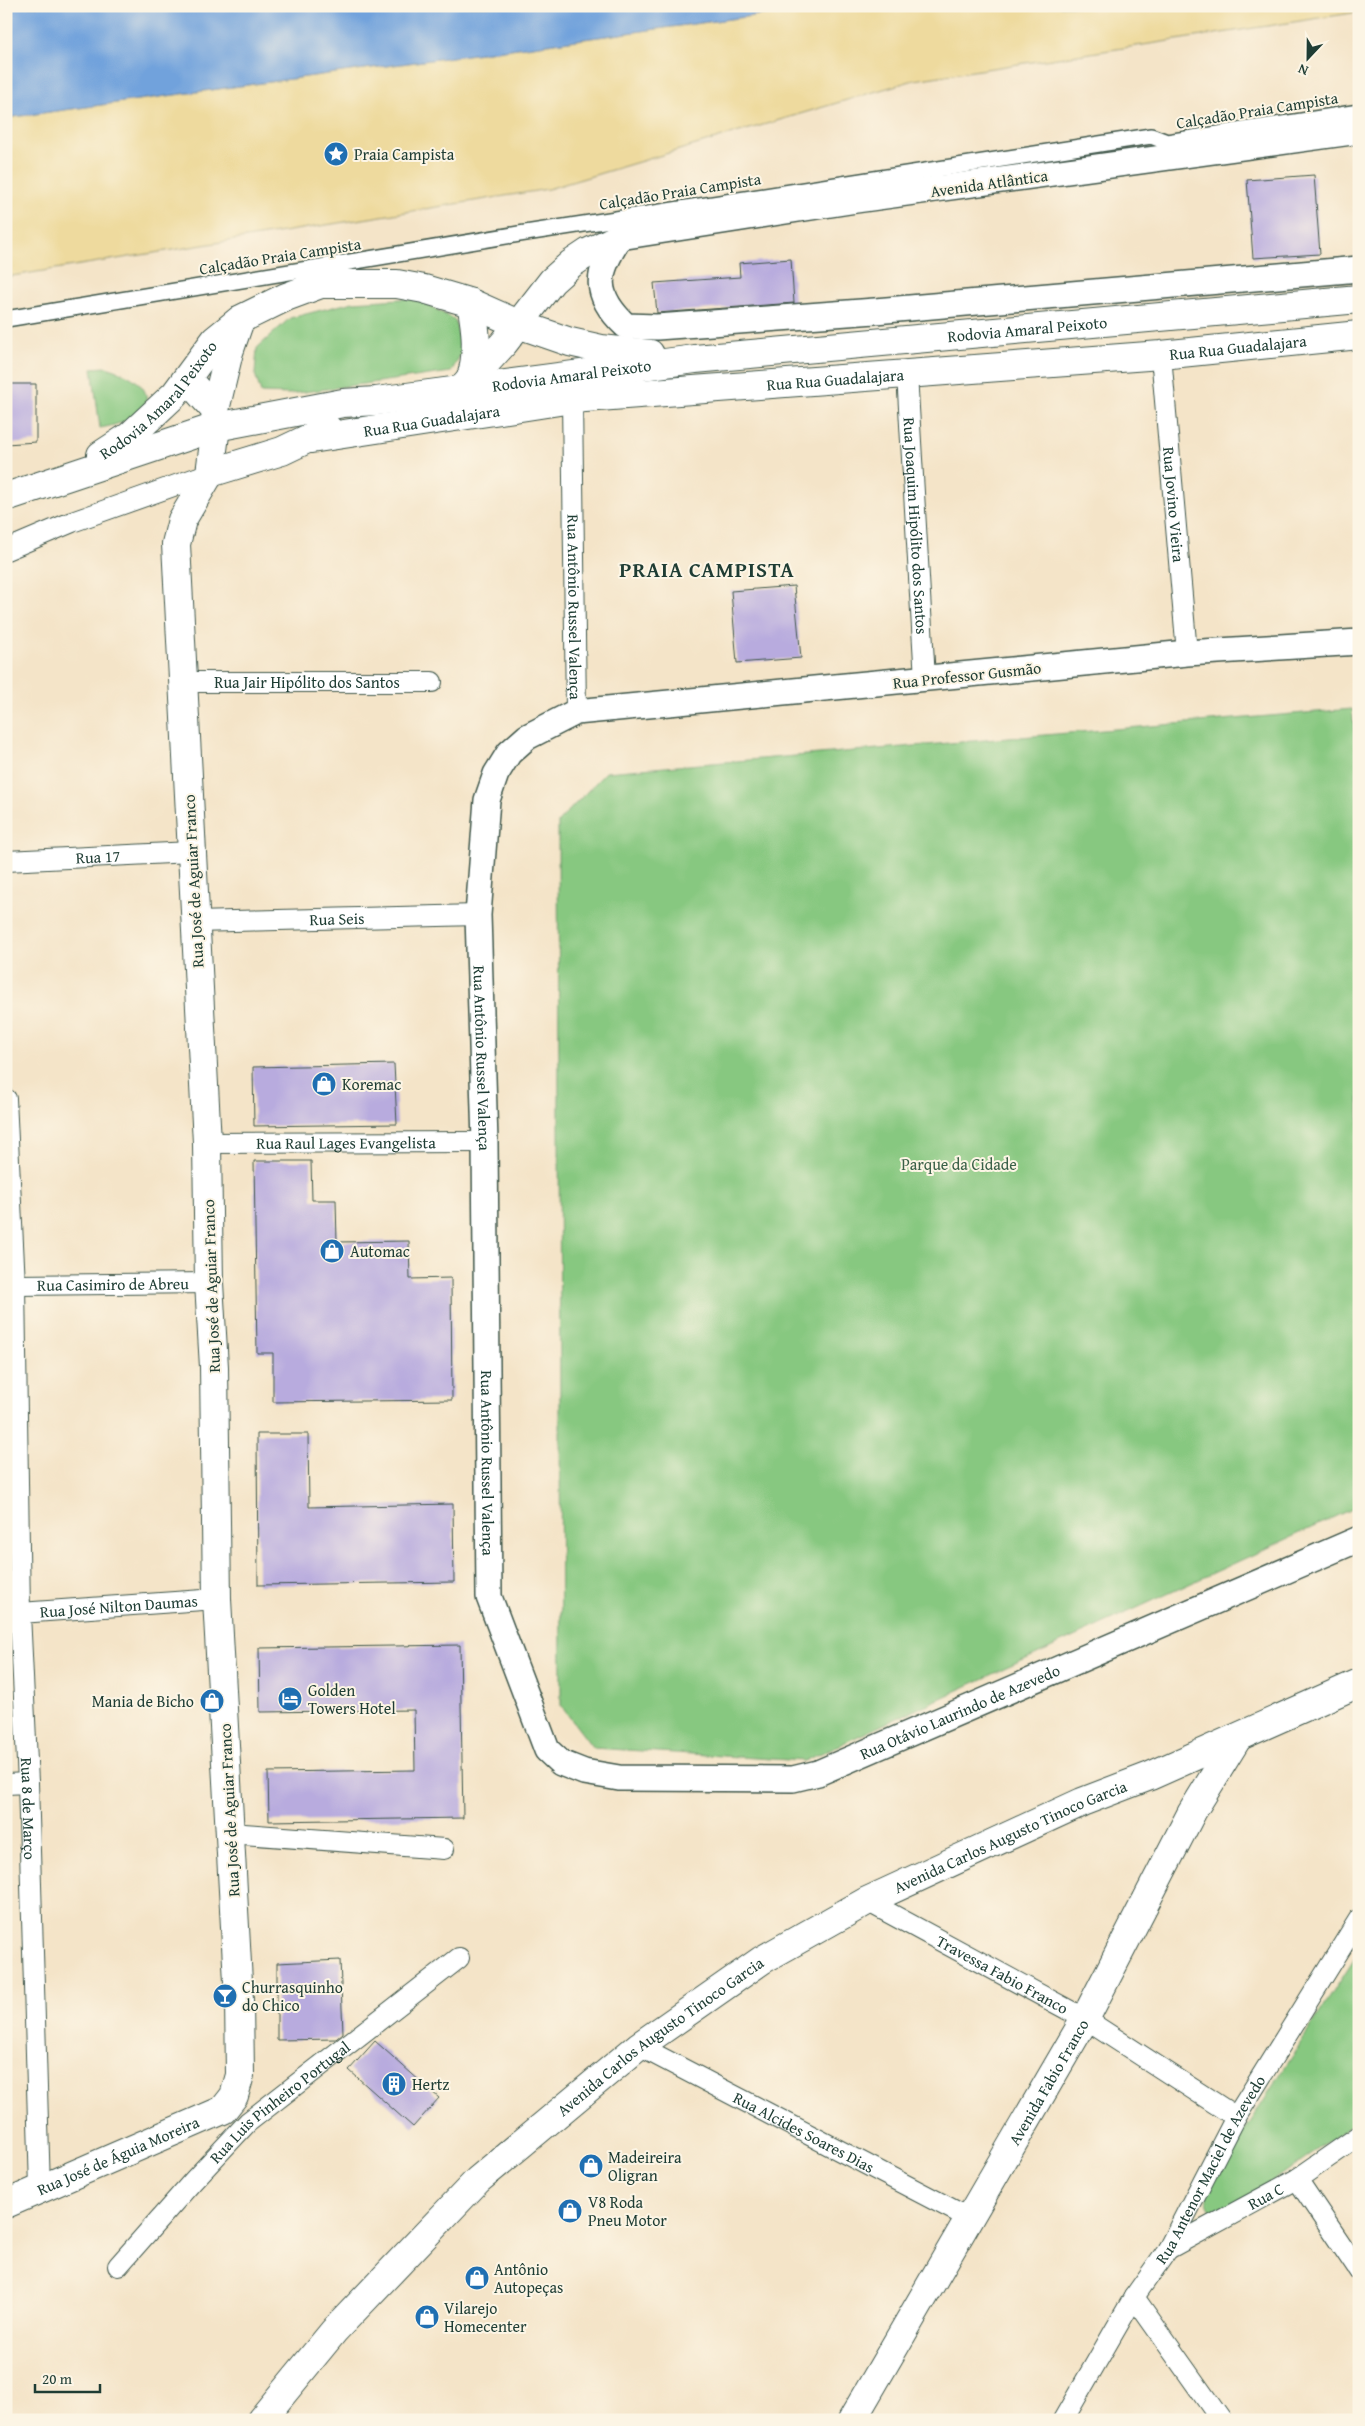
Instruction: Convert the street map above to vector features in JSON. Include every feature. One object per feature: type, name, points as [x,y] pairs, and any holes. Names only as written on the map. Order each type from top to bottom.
[{"type":"main road","points":[[466,385],[552,281],[571,264],[589,252],[620,237]]},
{"type":"main road","name":"Rodovia Amaral Peixoto","points":[[77,472],[130,436],[188,380],[215,340],[240,319],[277,301],[321,284],[397,284],[424,289],[471,302],[518,324],[570,342],[601,349],[695,359]]},
{"type":"main road","name":"Rodovia Amaral Peixoto","points":[[77,472],[215,419],[343,403],[376,401],[466,385],[695,359],[1359,299]]},
{"type":"main road","points":[[466,385],[476,358],[475,326],[471,302]]},
{"type":"main road","name":"Rua José de Aguiar Franco","points":[[239,2113],[234,2096],[240,2076],[238,1976],[217,1599],[214,1367],[209,1282],[206,1143],[176,544],[182,520],[210,473],[215,419],[228,352],[240,319]]},
{"type":"main road","name":"Rua Rua Guadalajara","points":[[311,439],[572,399],[1161,355],[1359,335]]},
{"type":"main road","points":[[188,380],[215,419]]},
{"type":"main road","points":[[210,473],[282,451],[311,439],[376,401]]},
{"type":"main road","points":[[6,497],[77,472]]},
{"type":"main road","points":[[1236,1738],[1359,1683]]},
{"type":"main road","name":"Avenida Carlos Augusto Tinoco Garcia","points":[[261,2420],[334,2331],[478,2180],[639,2046],[762,1960],[867,1901],[1082,1802],[1150,1776],[1236,1738]]},
{"type":"main road","name":"Avenida Fabio Franco","points":[[852,2420],[1085,2019],[1192,1812],[1236,1738]]},
{"type":"main road","points":[[1150,1776],[1164,1775],[1184,1785],[1191,1798],[1192,1812]]},
{"type":"main road","name":"Rua José de Águia Moreira","points":[[6,2204],[210,2116],[239,2113]]},
{"type":"street","name":"Calçadão Praia Campista","points":[[6,319],[529,232],[1151,136],[1167,142],[1359,112]]},
{"type":"street","name":"Avenida Atlântica","points":[[620,237],[856,200],[1359,131]]},
{"type":"street","points":[[620,237],[607,257],[602,271],[601,284],[605,301],[626,326],[657,327],[874,311],[1359,269]]},
{"type":"street","name":"Rua Jovino Vieira","points":[[1161,355],[1187,653]]},
{"type":"street","name":"Rua Joaquim Hipólito dos Santos","points":[[907,374],[926,679]]},
{"type":"street","name":"Rua Antônio Russel Valença","points":[[547,1750],[489,1597],[485,1142],[478,915],[487,800],[496,774],[509,753],[527,737],[576,712],[572,399]]},
{"type":"street","points":[[6,550],[72,522],[210,473]]},
{"type":"street","name":"Rua Professor Gusmão","points":[[576,712],[1187,653],[1359,642]]},
{"type":"street","name":"Rua Jair Hipólito dos Santos","points":[[182,682],[432,682]]},
{"type":"street","name":"Rua 17","points":[[6,861],[191,852]]},
{"type":"street","name":"Rua Seis","points":[[196,922],[478,915]]},
{"type":"street","name":"Rua 8 de Março","points":[[6,1099],[15,1285],[11,1389],[28,1783],[40,2190]]},
{"type":"street","name":"Rua Raul Lages Evangelista","points":[[206,1143],[485,1142]]},
{"type":"street","name":"Rua Casimiro de Abreu","points":[[15,1285],[209,1282]]},
{"type":"street","name":"Rua Otávio Laurindo de Azevedo","points":[[547,1750],[561,1763],[584,1772],[618,1778],[793,1779],[818,1773],[1359,1539]]},
{"type":"street","name":"Rua José Nilton Daumas","points":[[20,1613],[217,1599]]},
{"type":"street","points":[[6,1784],[28,1783]]},
{"type":"street","points":[[230,1833],[444,1849]]},
{"type":"street","name":"Travessa Fabio Franco","points":[[867,1901],[1085,2019],[1236,2117]]},
{"type":"street","name":"Rua Antenor Maciel de Azevedo","points":[[1063,2420],[1134,2297],[1168,2249],[1236,2117],[1359,1919]]},
{"type":"street","name":"Rua Luis Pinheiro Portugal","points":[[118,2266],[193,2181],[239,2113],[460,1958]]},
{"type":"street","name":"Rua Alcides Soares Dias","points":[[639,2046],[969,2218]]},
{"type":"street","name":"Rua C","points":[[1168,2249],[1297,2179],[1359,2136]]},
{"type":"street","points":[[1297,2179],[1359,2271]]},
{"type":"street","points":[[1134,2297],[1221,2420]]},
{"type":"green space","points":[[416,298],[455,320],[462,352],[451,372],[290,394],[261,393],[255,374],[257,348],[290,318],[353,302]]},
{"type":"green space","points":[[106,367],[125,374],[138,382],[145,391],[146,400],[142,409],[133,417],[100,428],[92,368]]},
{"type":"green space","name":"Parque da Cidade","points":[[1352,709],[1359,777],[1359,1506],[804,1761],[593,1748],[561,1706],[558,822],[606,772]]},
{"type":"green space","points":[[1359,1952],[1359,2120],[1238,2206],[1222,2212],[1211,2210],[1207,2198],[1209,2185]]},
{"type":"sand","name":"Praia Campista","points":[[825,6],[1359,6],[1359,12],[914,80],[548,189],[6,277],[6,118]]},
{"type":"water","points":[[6,6],[825,6],[6,118]]},
{"type":"building","points":[[1314,175],[1320,254],[1253,258],[1247,180]]},
{"type":"building","points":[[791,259],[794,303],[657,313],[654,283],[740,277],[739,263]]},
{"type":"building","points":[[6,384],[36,384],[36,442],[6,444]]},
{"type":"building","points":[[794,586],[801,658],[737,663],[731,591]]},
{"type":"building","name":"Koremac","points":[[394,1064],[397,1124],[254,1126],[253,1067]]},
{"type":"building","name":"Automac","points":[[254,1161],[311,1161],[312,1200],[336,1200],[337,1242],[409,1241],[410,1279],[451,1278],[452,1400],[273,1402],[273,1353],[257,1353]]},
{"type":"building","points":[[257,1434],[308,1434],[309,1507],[453,1504],[454,1582],[258,1585]]},
{"type":"building","points":[[460,1645],[463,1818],[269,1821],[268,1772],[415,1770],[414,1710],[260,1712],[259,1648]]},
{"type":"building","points":[[340,1960],[343,2033],[336,2039],[277,2040],[277,1963]]},
{"type":"building","name":"Hertz","points":[[375,2041],[439,2098],[413,2127],[349,2070]]},
{"type":"place","name":"Praia Campista","points":[[336,154]]},
{"type":"place","name":"Koremac","points":[[324,1084]]},
{"type":"place","name":"Automac","points":[[332,1251]]},
{"type":"place","name":"Golden Towers Hotel","points":[[290,1699]]},
{"type":"place","name":"Mania de Bicho","points":[[212,1701]]},
{"type":"place","name":"Churrasquinho do Chico","points":[[225,1996]]},
{"type":"place","name":"Hertz","points":[[394,2084]]},
{"type":"place","name":"Madeireira Oligran","points":[[591,2166]]},
{"type":"place","name":"V8 Roda Pneu Motor","points":[[570,2211]]},
{"type":"place","name":"Antônio Autopeças","points":[[477,2278]]},
{"type":"place","name":"Vilarejo Homecenter","points":[[427,2317]]},
{"type":"district","name":"PRAIA CAMPISTA","points":[[707,569]]}]
